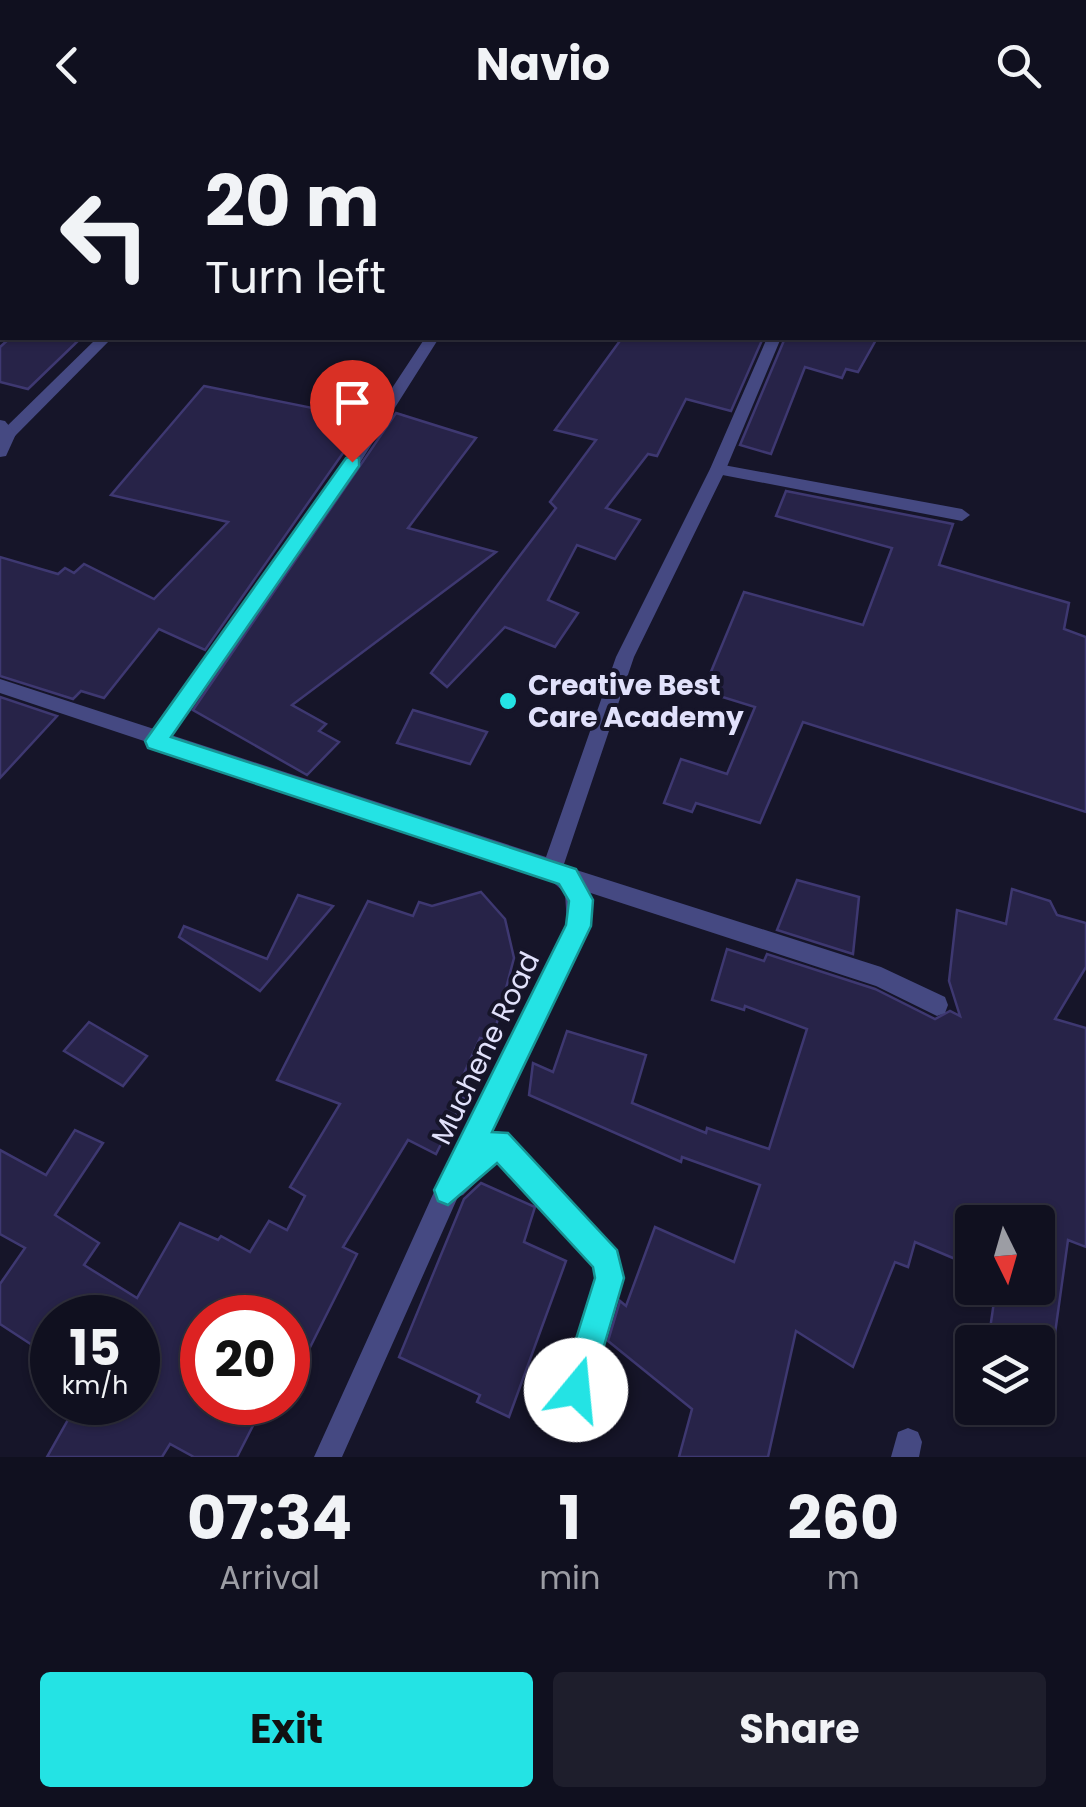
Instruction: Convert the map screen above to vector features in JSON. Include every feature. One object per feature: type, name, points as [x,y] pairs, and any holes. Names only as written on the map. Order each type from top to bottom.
[{"type":"street","points":[[0,452],[4,430],[103,340]]},
{"type":"street","points":[[156,741],[352,462],[431,340]]},
{"type":"street","points":[[560,872],[626,657],[718,470],[773,340]]},
{"type":"street","points":[[718,470],[962,515]]},
{"type":"street","points":[[0,686],[156,741],[881,977],[937,1004]]},
{"type":"street","name":"Muchene Road","points":[[328,1457],[448,1190],[578,926],[581,900],[560,872]]},
{"type":"street","points":[[448,1190],[498,1143],[607,1260],[610,1278],[576,1390]]},
{"type":"building","points":[[8,340],[79,340],[28,389],[0,382],[0,347]]},
{"type":"building","points":[[621,340],[762,340],[731,411],[686,399],[657,456],[648,454],[606,508],[640,520],[615,559],[577,545],[548,600],[578,613],[555,647],[505,627],[447,687],[431,673],[556,508],[550,502],[596,440],[555,430]]},
{"type":"building","points":[[784,340],[876,340],[858,372],[846,369],[842,378],[805,367],[771,454],[740,445]]},
{"type":"building","points":[[204,386],[322,410],[336,393],[376,406],[205,650],[159,629],[104,698],[81,691],[73,699],[0,676],[0,557],[58,574],[65,568],[74,573],[84,564],[154,599],[228,522],[111,495]]},
{"type":"building","points":[[396,413],[476,438],[408,528],[496,552],[292,705],[326,724],[319,731],[339,742],[307,775],[193,710]]},
{"type":"building","points":[[786,491],[953,524],[939,565],[1069,603],[1064,629],[1086,637],[1086,812],[803,722],[760,823],[696,803],[692,812],[664,803],[681,759],[727,774],[755,707],[703,691],[744,592],[863,625],[892,548],[776,516]]},
{"type":"building","points":[[0,697],[57,716],[0,778]]},
{"type":"building","points":[[413,710],[487,732],[470,764],[397,743]]},
{"type":"building","points":[[797,880],[859,897],[853,954],[777,930]]},
{"type":"building","points":[[1012,889],[1050,901],[1057,915],[1086,923],[1086,967],[1055,1019],[1086,1028],[1086,1247],[1068,1240],[1055,1333],[1055,1325],[991,1325],[994,1305],[1055,1305],[1055,1205],[955,1205],[955,1259],[915,1242],[908,1267],[895,1262],[853,1367],[796,1331],[768,1457],[679,1457],[692,1409],[608,1341],[620,1301],[626,1306],[655,1227],[734,1262],[760,1185],[682,1157],[681,1162],[529,1095],[533,1063],[553,1072],[567,1031],[646,1055],[632,1103],[706,1133],[707,1128],[769,1149],[807,1029],[745,1006],[744,1010],[712,1000],[727,949],[764,961],[767,954],[875,989],[935,1019],[950,1011],[960,1016],[949,981],[957,910],[1006,924]]},
{"type":"building","points":[[481,892],[505,919],[514,958],[492,1041],[480,1038],[457,1089],[464,1098],[436,1154],[408,1140],[343,1247],[357,1254],[310,1347],[310,1295],[180,1295],[180,1425],[253,1425],[237,1457],[194,1457],[170,1444],[162,1457],[47,1457],[65,1425],[160,1425],[160,1295],[139,1295],[180,1223],[218,1240],[221,1236],[250,1252],[269,1221],[287,1230],[305,1196],[290,1187],[340,1104],[277,1080],[368,901],[413,916],[419,902],[432,906]]},
{"type":"building","points":[[298,895],[333,906],[260,991],[179,937],[184,926],[267,959]]},
{"type":"building","points":[[89,1022],[147,1056],[123,1086],[64,1051]]},
{"type":"building","points":[[75,1130],[103,1143],[55,1215],[99,1243],[84,1265],[132,1295],[30,1295],[30,1344],[0,1324],[0,1284],[25,1248],[0,1234],[0,1150],[46,1175]]},
{"type":"building","points":[[481,1183],[535,1207],[524,1242],[566,1261],[509,1417],[477,1402],[480,1395],[399,1357],[464,1199]]},
{"type":"place","name":"Creative Best Care Academy","points":[[508,701]]},
{"type":"route","points":[[352,462],[156,741],[568,876],[581,900],[578,926],[448,1190],[498,1143],[607,1260],[610,1278],[576,1390]]}]
